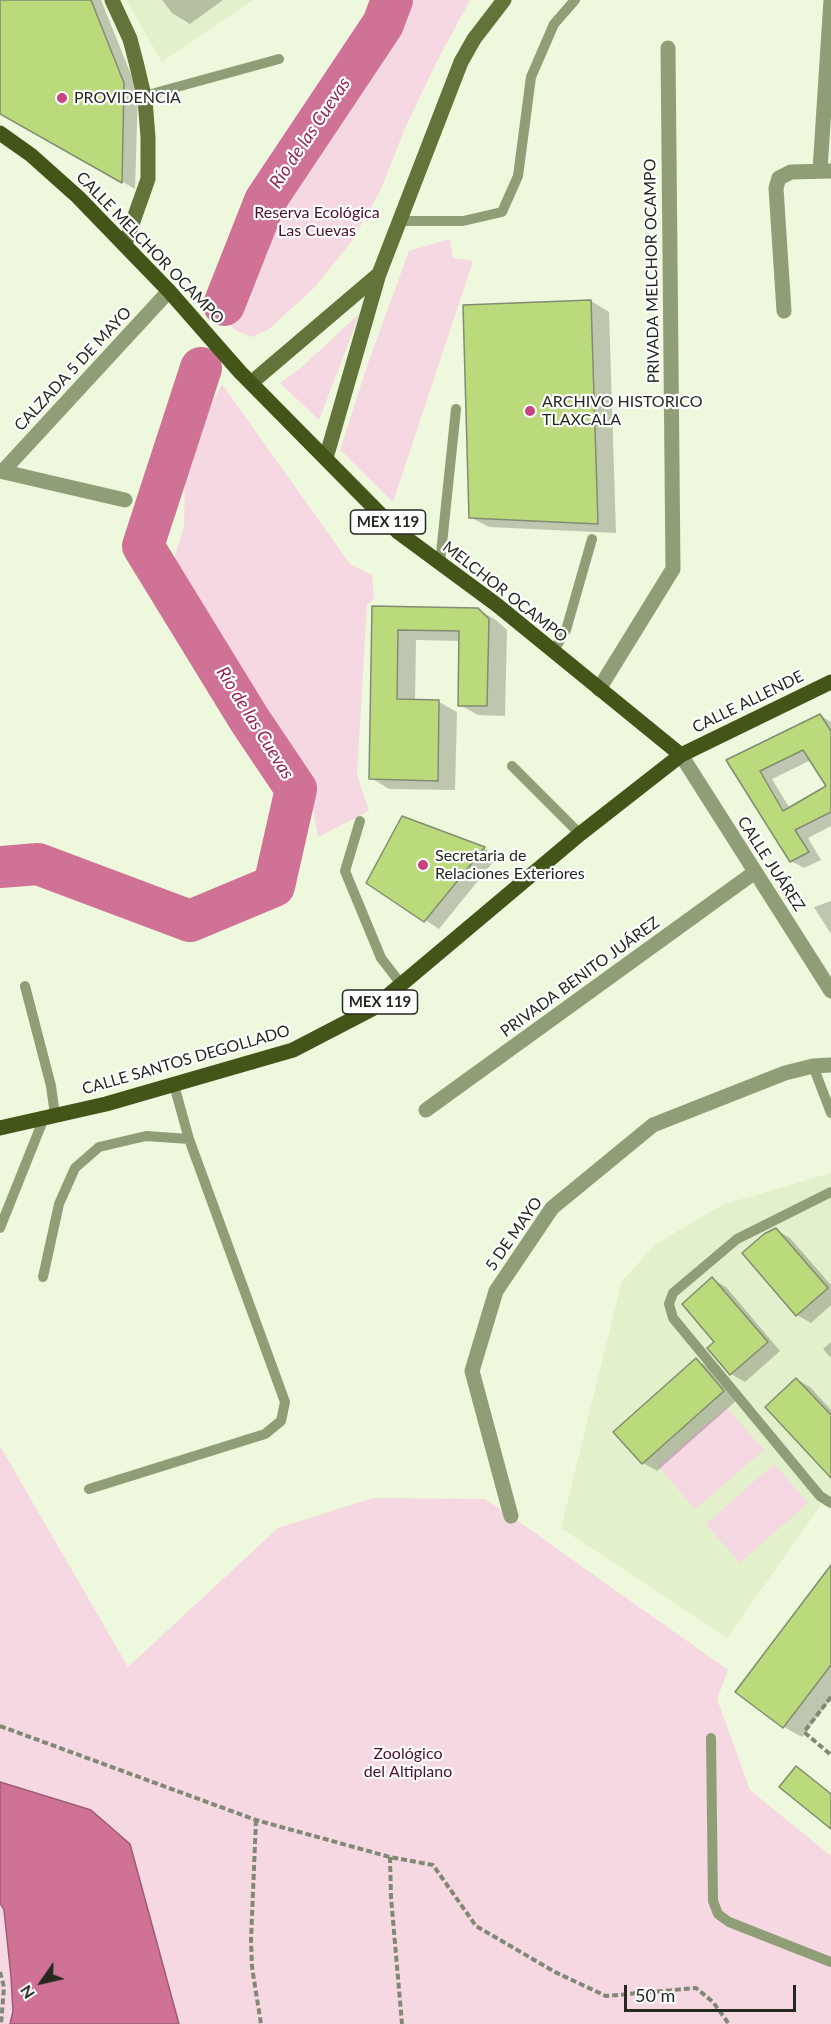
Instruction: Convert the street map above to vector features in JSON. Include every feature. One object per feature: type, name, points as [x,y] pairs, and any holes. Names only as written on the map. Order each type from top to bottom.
[{"type":"main road","points":[[112,0],[130,39],[144,96],[148,137],[148,179],[125,244]]},
{"type":"main road","points":[[326,458],[379,274],[399,221],[461,62],[474,39],[504,0]]},
{"type":"main road","name":"CALLE MELCHOR OCAMPO","points":[[0,133],[31,154],[78,197],[169,291],[240,372]]},
{"type":"main road","points":[[251,383],[379,274]]},
{"type":"main road","name":"MELCHOR OCAMPO","points":[[240,372],[398,532],[497,605],[681,755]]},
{"type":"main road","name":"CALLE ALLENDE","points":[[681,755],[831,682]]},
{"type":"main road","name":"CALLE SANTOS DEGOLLADO","points":[[0,1128],[106,1104],[293,1050],[372,1009],[580,834],[681,755]]},
{"type":"street","points":[[784,311],[776,188],[779,178],[790,172],[826,171],[831,0]]},
{"type":"street","name":"PRIVADA MELCHOR OCAMPO","points":[[599,689],[673,569],[668,48]]},
{"type":"street","name":"CALZADA 5 DE MAYO","points":[[1,471],[169,291]]},
{"type":"street","points":[[1,471],[125,500]]},
{"type":"street","name":"CALLE JUÁREZ","points":[[681,755],[831,991]]},
{"type":"street","name":"PRIVADA BENITO JUÁREZ","points":[[426,1110],[754,872]]},
{"type":"street","name":"5 DE MAYO","points":[[511,1516],[472,1371],[496,1291],[552,1208],[653,1125],[785,1073],[813,1066],[831,1065]]},
{"type":"lane","points":[[399,221],[463,221],[502,212],[518,176],[531,77],[554,24],[575,0]]},
{"type":"lane","points":[[144,96],[279,59]]},
{"type":"lane","points":[[440,563],[456,409]]},
{"type":"lane","points":[[553,652],[566,630],[592,539]]},
{"type":"lane","points":[[512,766],[580,834]]},
{"type":"lane","points":[[360,821],[345,871],[381,958],[401,984]]},
{"type":"lane","points":[[0,1228],[49,1117],[51,1086],[25,986]]},
{"type":"lane","points":[[813,1066],[831,1113]]},
{"type":"lane","points":[[89,1489],[265,1434],[281,1420],[285,1402],[189,1139],[174,1085]]},
{"type":"lane","points":[[43,1277],[59,1204],[75,1168],[99,1147],[146,1136],[189,1139]]},
{"type":"lane","points":[[831,1192],[737,1239],[673,1293],[669,1304],[673,1318],[820,1496],[831,1503]]},
{"type":"lane","points":[[711,1738],[713,1902],[718,1914],[729,1922],[831,1962]]},
{"type":"path","points":[[831,1697],[804,1732],[831,1755]]},
{"type":"path","points":[[0,1726],[256,1820],[390,1857],[433,1865],[476,1926],[555,1972],[606,1996],[696,1988],[713,2002],[729,2024]]},
{"type":"path","points":[[256,1820],[251,1940],[252,1967],[261,2024]]},
{"type":"path","points":[[390,1857],[391,1897],[402,2024]]},
{"type":"path","points":[[0,1972],[4,1987],[1,2024]]},
{"type":"shaded area","points":[[126,0],[253,0],[162,62]]},
{"type":"shaded area","points":[[831,1173],[831,1498],[825,1499],[727,1638],[561,1528],[622,1281],[656,1244],[722,1205]]},
{"type":"shaded area","points":[[0,1782],[91,1810],[130,1844],[179,2024],[10,2024],[13,2011],[11,1977],[4,1910],[0,1903]]},
{"type":"green space","name":"Reserva Ecológica Las Cuevas","points":[[406,0],[470,0],[405,128],[381,189],[352,241],[313,289],[268,330],[251,337],[237,331],[224,320],[247,266],[276,212],[369,79]]},
{"type":"green space","points":[[450,239],[453,258],[473,261],[393,502],[340,450],[367,366],[409,251]]},
{"type":"green space","points":[[360,313],[319,420],[280,383],[302,367]]},
{"type":"green space","points":[[222,384],[350,564],[372,575],[374,599],[367,605],[357,775],[369,811],[318,837],[308,785],[225,670],[224,654],[168,578],[184,527],[185,478],[202,421]]},
{"type":"green space","points":[[726,1407],[764,1450],[695,1509],[658,1466]]},
{"type":"green space","name":"Zoológico del Altiplano","points":[[0,1446],[128,1667],[278,1528],[373,1498],[485,1499],[511,1516],[728,1670],[717,1699],[750,1790],[831,1856],[831,2024],[0,2024]]},
{"type":"green space","points":[[774,1464],[808,1503],[740,1563],[706,1524]]},
{"type":"building","name":"PROVIDENCIA","points":[[0,0],[91,0],[124,83],[122,183],[0,114]]},
{"type":"building","name":"ARCHIVO HISTORICO TLAXCALA","points":[[591,300],[598,524],[469,518],[463,305]]},
{"type":"building","points":[[372,606],[478,608],[489,619],[487,706],[458,706],[459,631],[398,630],[397,699],[439,700],[438,781],[369,779]]},
{"type":"building","points":[[820,714],[831,731],[831,812],[795,830],[809,852],[790,862],[726,760]],"holes":[[[803,750],[826,786],[783,811],[760,771]]]},
{"type":"building","name":"Secretaria de Relaciones Exteriores","points":[[402,816],[485,847],[424,922],[366,883]]},
{"type":"building","points":[[776,1228],[828,1288],[796,1316],[742,1253],[764,1234]]},
{"type":"building","points":[[712,1277],[768,1342],[730,1375],[707,1348],[714,1342],[682,1304]]},
{"type":"building","points":[[696,1358],[724,1391],[642,1464],[613,1432]]},
{"type":"building","points":[[796,1378],[831,1415],[831,1478],[765,1407]]},
{"type":"building","points":[[831,1565],[831,1665],[783,1728],[735,1692]]},
{"type":"building","points":[[796,1766],[831,1794],[831,1829],[779,1787]]},
{"type":"waterway","name":"Río de las Cuevas","points":[[224,305],[265,201],[383,24],[392,0]]},
{"type":"waterway","name":"Río de las Cuevas","points":[[0,867],[38,864],[190,921],[274,886],[296,789],[249,719],[143,546],[201,368]]},
{"type":"place","name":"PROVIDENCIA","points":[[62,98]]},
{"type":"place","name":"ARCHIVO HISTORICO TLAXCALA","points":[[530,411]]},
{"type":"place","name":"Secretaria de Relaciones Exteriores","points":[[423,865]]}]
